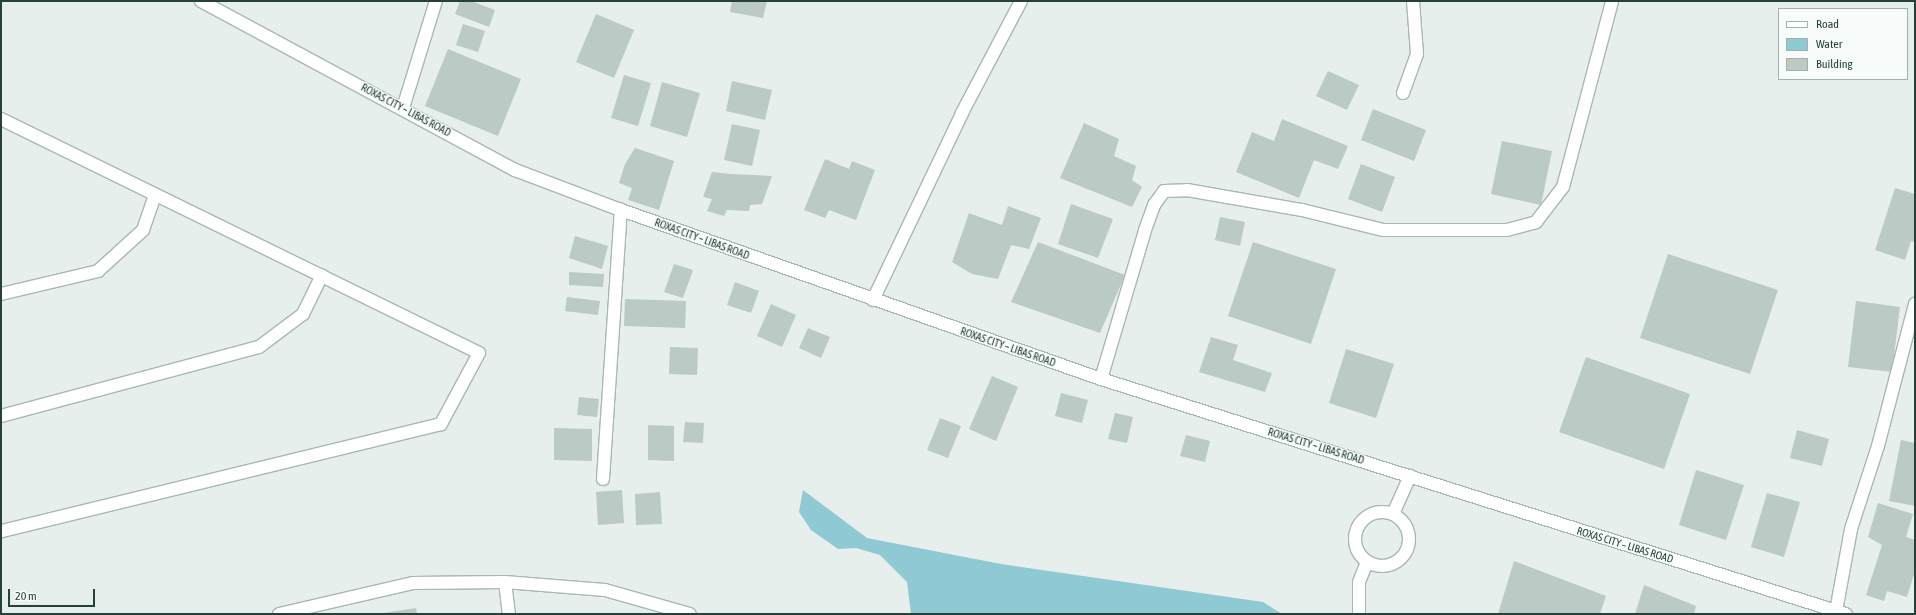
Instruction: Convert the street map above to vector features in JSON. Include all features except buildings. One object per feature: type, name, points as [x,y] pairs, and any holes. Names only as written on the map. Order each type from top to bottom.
[{"type":"street","name":"ROXAS CITY – LIBAS ROAD","points":[[201,1],[403,108],[515,170],[621,210],[873,300],[1101,379],[1841,613]]},
{"type":"street","points":[[403,108],[436,1]]},
{"type":"street","points":[[873,300],[962,114],[1021,1]]},
{"type":"street","points":[[1403,93],[1417,54],[1413,1]]},
{"type":"street","points":[[1101,379],[1154,206],[1164,191],[1188,190],[1302,210],[1383,230],[1507,230],[1536,222],[1563,187],[1612,1]]},
{"type":"street","points":[[1,120],[322,275],[479,353],[441,424],[1,531]]},
{"type":"street","points":[[1,294],[98,271],[143,230],[155,195]]},
{"type":"street","points":[[603,479],[621,210]]},
{"type":"street","points":[[1,416],[258,347],[304,314],[322,275]]},
{"type":"street","points":[[1841,613],[1851,529],[1878,446],[1915,304]]},
{"type":"street","points":[[1393,514],[1410,476]]},
{"type":"street","points":[[1375,513],[1393,514],[1407,529],[1409,540],[1406,551],[1399,560],[1389,565],[1378,566],[1367,562],[1359,554],[1355,543],[1358,527],[1367,516],[1375,513]]},
{"type":"street","points":[[1359,614],[1359,582],[1367,562]]},
{"type":"street","points":[[279,614],[413,583],[505,582],[605,590],[690,614]]},
{"type":"street","points":[[505,582],[509,614]]},
{"type":"water","points":[[803,490],[867,538],[1001,564],[1263,602],[1282,614],[911,614],[907,582],[880,555],[856,548],[838,549],[811,530],[799,512]]}]
